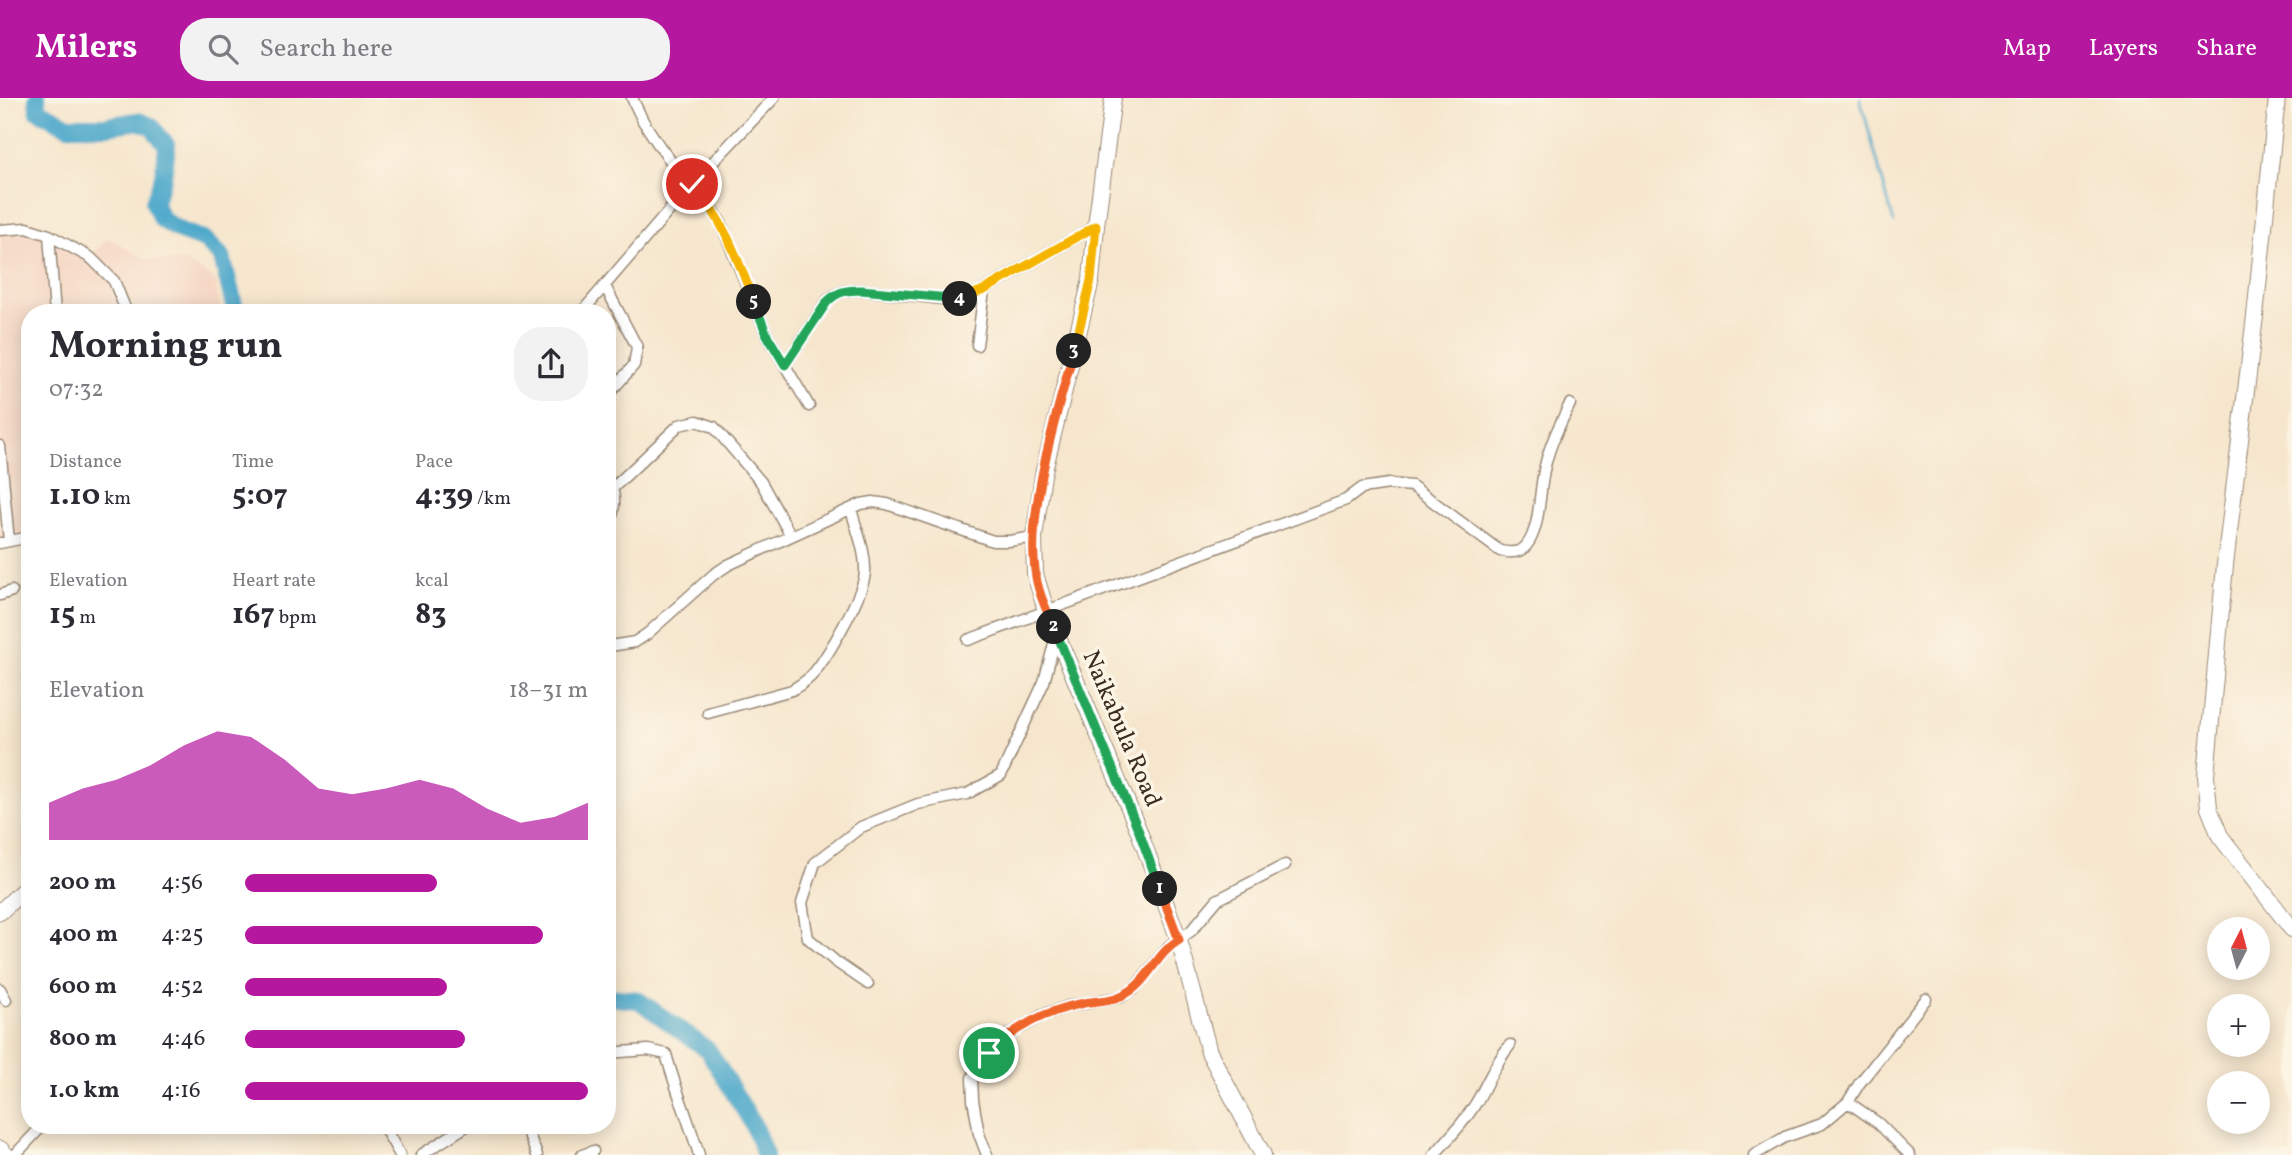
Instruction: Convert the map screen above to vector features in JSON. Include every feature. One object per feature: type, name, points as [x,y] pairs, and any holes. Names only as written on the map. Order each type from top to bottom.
[{"type":"street","points":[[632,98],[660,147],[707,200],[721,223],[767,335],[809,407]]},
{"type":"street","points":[[589,304],[692,184],[774,98]]},
{"type":"street","name":"Naikabula Road","points":[[1113,98],[1091,280],[1043,475],[1034,537],[1035,574],[1047,611],[1138,829],[1179,940],[1209,1052],[1263,1155]]},
{"type":"street","points":[[2277,98],[2255,316],[2225,565],[2206,776],[2209,808],[2220,836],[2292,929]]},
{"type":"street","points":[[785,365],[835,294],[847,290],[861,290],[952,300],[967,298],[1096,226]]},
{"type":"street","points":[[0,230],[27,228],[49,235],[91,258],[114,281],[123,304]]},
{"type":"street","points":[[49,235],[54,304]]},
{"type":"street","points":[[605,286],[614,304]]},
{"type":"street","points":[[977,345],[984,290]]},
{"type":"street","points":[[616,307],[637,347],[634,365],[616,386]]},
{"type":"street","points":[[968,640],[1346,500],[1362,488],[1389,484],[1412,486],[1500,551],[1513,554],[1525,548],[1534,531],[1545,465],[1556,432],[1570,404]]},
{"type":"street","points":[[616,478],[679,425],[691,421],[703,422],[715,427],[761,482],[791,536]]},
{"type":"street","points":[[0,446],[5,542]]},
{"type":"street","points":[[616,645],[635,642],[728,565],[851,509],[873,502],[887,504],[993,541],[1034,537]]},
{"type":"street","points":[[708,713],[792,690],[815,672],[853,608],[863,585],[863,552],[851,509]]},
{"type":"street","points":[[0,595],[12,591]]},
{"type":"street","points":[[868,984],[808,938],[802,902],[815,863],[861,827],[918,804],[967,794],[1001,775],[1045,682],[1057,633]]},
{"type":"street","points":[[987,1155],[979,1134],[972,1078],[1003,1038],[1043,1015],[1069,1006],[1121,997],[1134,989],[1169,946],[1191,931],[1217,900],[1285,865]]},
{"type":"street","points":[[0,912],[21,892]]},
{"type":"street","points":[[0,989],[6,1000]]},
{"type":"street","points":[[1754,1155],[1776,1141],[1822,1124],[1848,1102],[1926,999]]},
{"type":"street","points":[[1434,1155],[1478,1100],[1497,1062],[1510,1045]]},
{"type":"street","points":[[616,1053],[648,1050],[666,1054],[699,1155]]},
{"type":"street","points":[[1848,1102],[1878,1123],[1910,1155]]},
{"type":"street","points":[[15,1155],[35,1134]]},
{"type":"street","points":[[388,1134],[400,1155]]},
{"type":"street","points":[[421,1155],[454,1134]]},
{"type":"street","points":[[529,1134],[537,1155]]},
{"type":"street","points":[[0,1149],[6,1155]]},
{"type":"shaded area","points":[[27,228],[91,258],[107,238],[146,259],[186,262],[215,280],[219,304],[21,304],[21,539],[0,543],[0,230]]},
{"type":"waterway","points":[[37,98],[38,110],[68,126],[106,126],[138,121],[151,126],[167,146],[163,177],[154,202],[161,219],[180,231],[205,240],[222,257],[234,304]]},
{"type":"waterway","points":[[1860,98],[1894,223]]},
{"type":"waterway","points":[[616,998],[638,1000],[708,1050],[753,1124],[765,1155]]},
{"type":"route","points":[[692,184],[707,200],[721,223],[767,335],[785,365],[835,294],[847,290],[861,290],[952,300],[967,298],[1096,226],[1091,280],[1084,313],[1043,475],[1034,537],[1035,574],[1045,607],[1138,829],[1179,940],[1169,946],[1134,989],[1121,997],[1069,1006],[1043,1015],[1003,1038],[989,1053]]}]
